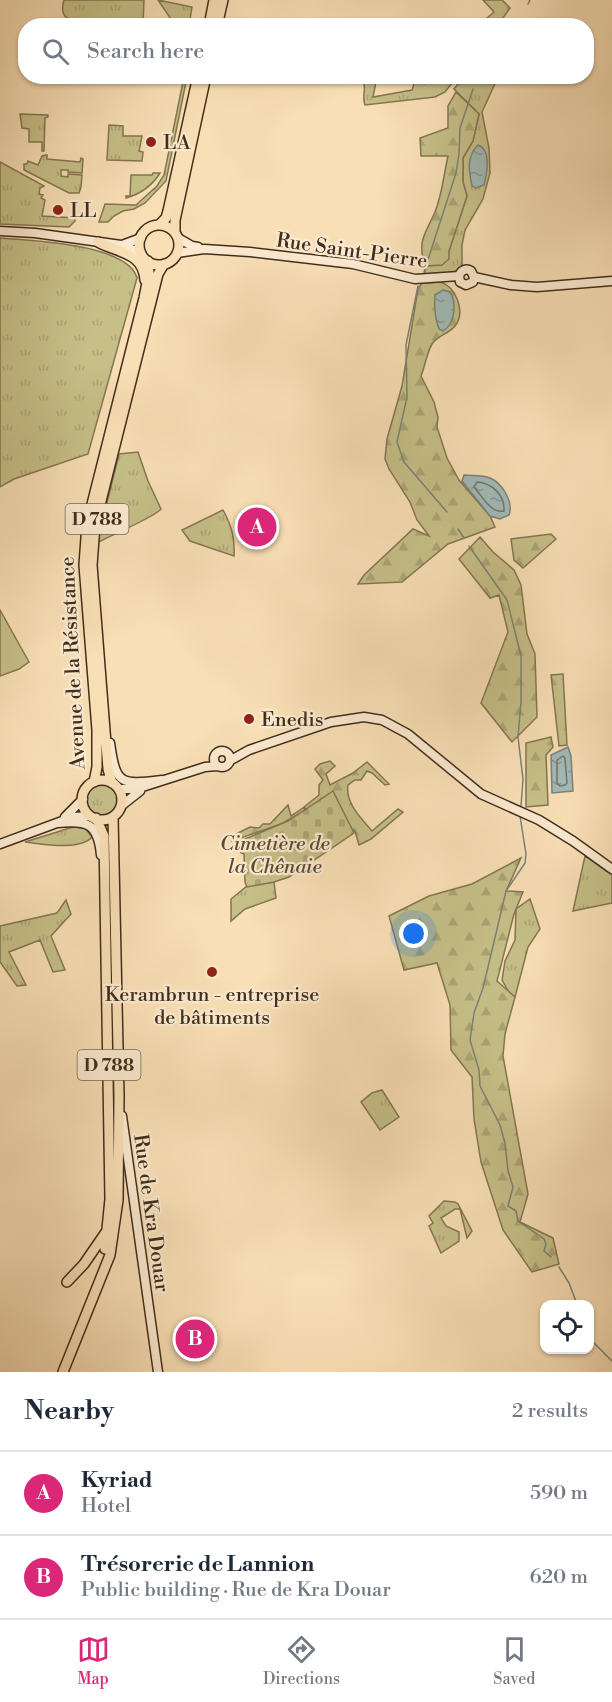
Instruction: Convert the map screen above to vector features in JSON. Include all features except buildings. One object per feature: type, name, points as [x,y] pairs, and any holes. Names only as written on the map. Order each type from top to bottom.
[{"type":"main road","points":[[211,18],[214,0]]},
{"type":"main road","points":[[219,18],[223,0]]},
{"type":"main road","points":[[141,253],[141,238],[148,228],[159,225],[166,218],[196,84]]},
{"type":"main road","points":[[0,231],[35,233],[121,245],[141,253],[148,261],[157,264],[164,264],[172,260],[177,253],[175,220],[204,84]]},
{"type":"main road","points":[[159,225],[170,228],[177,236]]},
{"type":"main road","name":"Rue Saint-Pierre","points":[[177,236],[192,246],[204,249],[339,262],[416,279],[459,276],[460,282],[466,285],[471,284],[474,277],[512,285],[537,287],[612,281]]},
{"type":"main road","points":[[121,245],[141,238]]},
{"type":"main road","points":[[98,242],[108,248],[130,254],[139,262],[144,272],[144,298]]},
{"type":"main road","name":"Rue Saint-Pierre","points":[[177,253],[204,249]]},
{"type":"main road","name":"Avenue de la Résistance","points":[[94,782],[97,767],[97,730],[84,566],[87,524],[150,273],[148,261]]},
{"type":"main road","name":"Avenue de la Résistance","points":[[115,786],[108,769],[92,565],[95,525],[158,274],[164,264]]},
{"type":"main road","points":[[103,698],[114,768],[117,774],[122,780],[136,783],[162,780]]},
{"type":"main road","points":[[58,823],[75,810],[83,800],[85,791],[94,782],[103,780],[115,786],[136,789],[205,767],[224,767],[231,760],[249,750],[345,719],[364,717],[382,720],[408,734],[480,794],[539,820],[564,834],[612,869]]},
{"type":"main road","points":[[176,776],[206,762],[220,751],[249,750]]},
{"type":"main road","points":[[226,752],[230,755],[231,760]]},
{"type":"main road","points":[[215,756],[214,761],[217,766]]},
{"type":"main road","points":[[0,844],[78,815],[105,819],[113,817],[121,806],[137,792],[162,780]]},
{"type":"main road","points":[[115,786],[122,797],[121,806]]},
{"type":"main road","points":[[83,800],[85,808],[93,817]]},
{"type":"main road","name":"D 788","points":[[93,817],[104,836],[110,1199],[108,1231],[97,1290]]},
{"type":"main road","name":"D 788","points":[[63,1372],[110,1255],[118,1200],[119,1095],[113,817]]},
{"type":"main road","points":[[58,823],[78,821],[95,831],[100,846],[104,899]]},
{"type":"main road","name":"Rue de Kra Douar","points":[[119,1095],[158,1372]]},
{"type":"main road","points":[[67,1282],[84,1264],[108,1231]]},
{"type":"green space","points":[[64,0],[144,0],[143,18],[68,18],[64,14]]},
{"type":"green space","points":[[158,0],[192,7],[190,18],[170,18]]},
{"type":"green space","points":[[483,0],[502,0],[510,8],[503,18],[487,18],[494,12]]},
{"type":"green space","points":[[183,84],[186,84],[166,181],[145,203],[134,209],[123,211],[108,222],[99,222],[105,204],[136,205],[157,186],[164,175]]},
{"type":"green space","points":[[376,84],[373,97],[412,90],[414,84],[451,84],[445,92],[435,97],[365,105],[364,85]]},
{"type":"green space","points":[[458,84],[495,84],[482,112],[489,148],[490,173],[483,199],[465,230],[462,266],[454,273],[425,275],[425,266],[442,265],[449,251],[467,196],[463,182],[463,158],[473,141],[479,114],[454,89]]},
{"type":"green space","points":[[456,92],[479,114],[473,141],[463,158],[463,182],[467,196],[449,251],[449,259],[442,265],[425,266],[422,244],[441,192],[448,156],[421,156],[420,138],[448,128],[448,106]]},
{"type":"green space","points":[[20,114],[48,115],[45,118],[44,151],[42,151],[42,142],[29,142],[29,129],[22,128]]},
{"type":"green space","points":[[109,125],[123,126],[123,136],[142,136],[139,151],[143,152],[142,161],[107,160]]},
{"type":"green space","points":[[47,155],[47,159],[80,162],[81,158],[83,159],[82,173],[61,170],[61,176],[82,175],[79,193],[69,193],[24,170],[24,164],[28,161],[38,165],[42,156]]},
{"type":"green space","points":[[0,162],[44,186],[40,188],[39,194],[43,195],[41,198],[45,200],[42,216],[75,218],[75,221],[69,227],[0,224]]},
{"type":"green space","points":[[160,173],[145,189],[126,198],[130,196],[131,175],[152,175]]},
{"type":"green space","points":[[0,238],[33,240],[98,251],[130,267],[137,278],[88,454],[14,479],[0,487]]},
{"type":"green space","points":[[422,283],[446,284],[455,294],[460,314],[455,326],[432,344],[421,376],[434,402],[438,417],[437,427],[447,458],[459,480],[490,516],[495,527],[448,544],[402,582],[358,584],[364,575],[413,529],[429,536],[417,520],[410,502],[385,459],[387,439],[402,386],[418,289]]},
{"type":"green space","points":[[138,452],[161,509],[97,543],[119,454]]},
{"type":"green space","points":[[223,510],[232,533],[234,556],[190,541],[182,530]]},
{"type":"green space","points":[[551,534],[556,539],[523,568],[514,560],[511,539]]},
{"type":"green space","points":[[480,537],[514,570],[521,585],[527,634],[535,654],[537,717],[512,742],[481,703],[508,632],[499,595],[490,598],[459,559]]},
{"type":"green space","points":[[0,610],[29,662],[19,669],[0,676]]},
{"type":"green space","points":[[563,674],[567,745],[559,746],[551,675]]},
{"type":"green space","points":[[551,737],[553,747],[546,755],[548,805],[526,807],[526,743]]},
{"type":"green space","points":[[330,761],[335,766],[326,774],[330,785],[353,773],[367,762],[389,784],[385,785],[367,771],[361,780],[355,780],[348,785],[351,804],[372,831],[398,809],[403,812],[371,839],[359,845],[355,831],[307,810],[304,807],[319,795],[319,785],[323,780],[315,769],[320,764]]},
{"type":"green space","points":[[102,784],[113,789],[118,800],[113,811],[102,816],[91,811],[86,800],[91,789]]},
{"type":"green space","name":"Cimetière de la Chênaie","points":[[333,791],[354,833],[289,877],[247,887],[244,854],[241,853],[238,842],[288,821]]},
{"type":"green space","points":[[288,805],[291,816],[303,808],[306,810],[281,824],[232,841],[232,836],[250,827],[259,828],[263,824],[270,824]]},
{"type":"green space","points":[[73,827],[85,828],[92,837],[79,844],[70,845],[25,842]]},
{"type":"green space","points":[[585,856],[612,875],[612,903],[573,911]]},
{"type":"green space","points":[[521,858],[506,891],[523,892],[514,914],[497,981],[515,997],[505,1034],[503,1056],[528,1194],[520,1222],[553,1238],[559,1264],[532,1272],[503,1230],[481,1162],[474,1119],[472,1077],[451,1050],[450,1005],[437,963],[404,970],[389,916],[429,896],[472,884]]},
{"type":"green space","points":[[274,882],[276,898],[245,909],[231,921],[231,899],[247,886]]},
{"type":"green space","points":[[530,899],[540,929],[528,947],[515,997],[511,996],[502,980],[505,961],[515,940],[516,909]]},
{"type":"green space","points":[[66,900],[71,914],[51,936],[65,970],[53,972],[40,940],[9,952],[26,985],[17,986],[0,962],[0,926],[57,913]]},
{"type":"green space","points":[[382,1090],[399,1117],[380,1130],[361,1102],[372,1093]]},
{"type":"green space","points":[[444,1201],[458,1204],[472,1231],[467,1238],[460,1209],[455,1209],[441,1218],[446,1226],[459,1232],[459,1241],[441,1253],[429,1226],[433,1223],[429,1216]]},
{"type":"water","points":[[478,145],[487,157],[487,168],[484,185],[476,188],[472,186],[469,164]]},
{"type":"water","points":[[443,290],[450,292],[454,302],[454,313],[450,324],[443,331],[439,329],[436,316],[435,295]]},
{"type":"water","points":[[464,475],[487,477],[499,484],[510,504],[509,515],[500,519],[490,516],[462,481]]},
{"type":"water","points":[[568,747],[571,756],[573,791],[552,793],[551,755]]},
{"type":"waterway","points":[[528,4],[530,0]]},
{"type":"waterway","points":[[424,272],[456,173],[460,128],[473,89]]},
{"type":"waterway","points":[[418,286],[406,345],[407,397],[397,442],[404,462],[447,512]]},
{"type":"waterway","points":[[458,529],[464,538]]},
{"type":"waterway","points":[[469,546],[507,600],[521,656],[518,737],[523,779],[521,806]]},
{"type":"waterway","points":[[520,816],[526,854],[525,863],[506,891],[483,988],[474,1013],[470,1040],[479,1070],[480,1086],[500,1125],[505,1143],[508,1171],[513,1187],[508,1206],[516,1211],[518,1221],[544,1239],[546,1244],[544,1251],[551,1257]]},
{"type":"waterway","points":[[559,1267],[575,1300]]},
{"type":"waterway","points":[[594,1343],[612,1361]]},
{"type":"place","name":"LA","points":[[151,142]]},
{"type":"place","name":"LL","points":[[58,210]]},
{"type":"place","name":"Kyriad","points":[[257,527]]},
{"type":"place","name":"Enedis","points":[[249,719]]},
{"type":"place","name":"Kerambrun - entreprise de bâtiments","points":[[212,972]]},
{"type":"place","name":"Trésorerie de Lannion","points":[[195,1339]]}]
